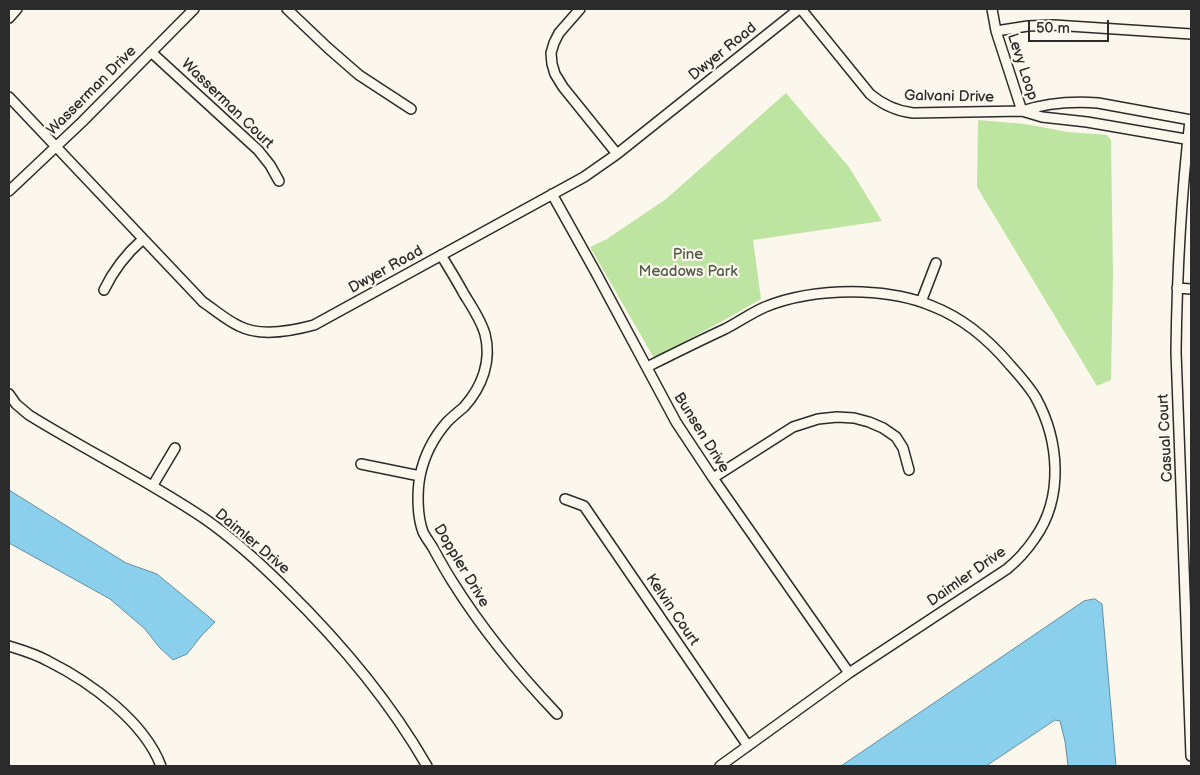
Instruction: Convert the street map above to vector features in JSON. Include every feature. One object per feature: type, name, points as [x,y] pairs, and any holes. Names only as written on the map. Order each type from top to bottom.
[{"type":"street","points":[[9,18],[17,9]]},
{"type":"street","name":"Wasserman Drive","points":[[9,191],[56,147],[194,9]]},
{"type":"street","points":[[287,9],[360,75],[411,109]]},
{"type":"street","points":[[580,9],[559,33],[551,53],[552,64],[555,74],[563,87],[617,154]]},
{"type":"street","name":"Dwyer Road","points":[[9,97],[203,302],[241,327],[258,331],[276,332],[314,325],[584,177],[617,154],[800,9]]},
{"type":"street","name":"Galvani Drive","points":[[800,9],[870,94],[890,108],[912,113],[1022,111],[1038,106],[1066,102],[1084,102],[1191,120]]},
{"type":"street","name":"Levy Loop","points":[[992,9],[996,31],[1022,111]]},
{"type":"street","name":"Levy Loop","points":[[996,31],[1028,26],[1054,25],[1191,34]]},
{"type":"street","name":"Wasserman Court","points":[[152,52],[258,150],[270,165],[279,181]]},
{"type":"street","name":"Galvani Drive","points":[[1022,111],[1042,117],[1087,122],[1190,140]]},
{"type":"street","name":"Casual Court","points":[[1191,120],[1182,198],[1176,352],[1187,487],[1191,756]]},
{"type":"street","name":"Bunsen Drive","points":[[552,194],[676,422],[849,673]]},
{"type":"street","points":[[104,290],[118,265],[144,239]]},
{"type":"street","name":"Doppler Drive","points":[[441,255],[479,318],[485,334],[487,360],[484,374],[472,398],[440,431],[432,443],[426,458],[420,476],[418,494],[423,531],[440,562],[483,628],[510,662],[557,714]]},
{"type":"street","points":[[921,302],[936,263]]},
{"type":"street","points":[[1177,288],[1191,289]]},
{"type":"street","name":"Daimler Drive","points":[[647,367],[732,325],[750,314],[787,300],[837,292],[880,293],[932,305],[985,339],[1024,380],[1044,414],[1050,433],[1055,462],[1054,490],[1051,504],[1036,537],[1023,554],[1007,569],[849,673],[720,766]]},
{"type":"street","name":"Daimler Drive","points":[[9,394],[16,404],[29,415],[153,486],[207,521],[238,544],[312,614],[343,649],[373,685],[427,766]]},
{"type":"street","points":[[713,478],[793,427],[818,419],[837,417],[854,418],[869,422],[883,428],[896,437],[903,448],[909,470]]},
{"type":"street","points":[[153,486],[174,448]]},
{"type":"street","points":[[361,464],[420,476]]},
{"type":"street","name":"Kelvin Court","points":[[565,499],[584,506],[748,746]]},
{"type":"street","points":[[9,646],[46,660],[72,674],[97,691],[139,729],[150,743],[161,766]]},
{"type":"green space","name":"Pine Meadows Park","points":[[786,93],[849,167],[882,221],[753,240],[761,299],[654,358],[590,247],[607,239],[666,199]]},
{"type":"green space","points":[[978,120],[1025,124],[1068,132],[1107,135],[1111,140],[1113,276],[1111,380],[1097,386],[977,187]]},
{"type":"water","points":[[9,490],[126,563],[157,574],[215,622],[187,654],[173,660],[159,647],[145,629],[110,599],[9,543]]},
{"type":"water","points":[[1095,599],[1102,604],[1116,766],[1068,766],[1060,721],[1055,720],[986,766],[841,766],[1084,601]]}]
